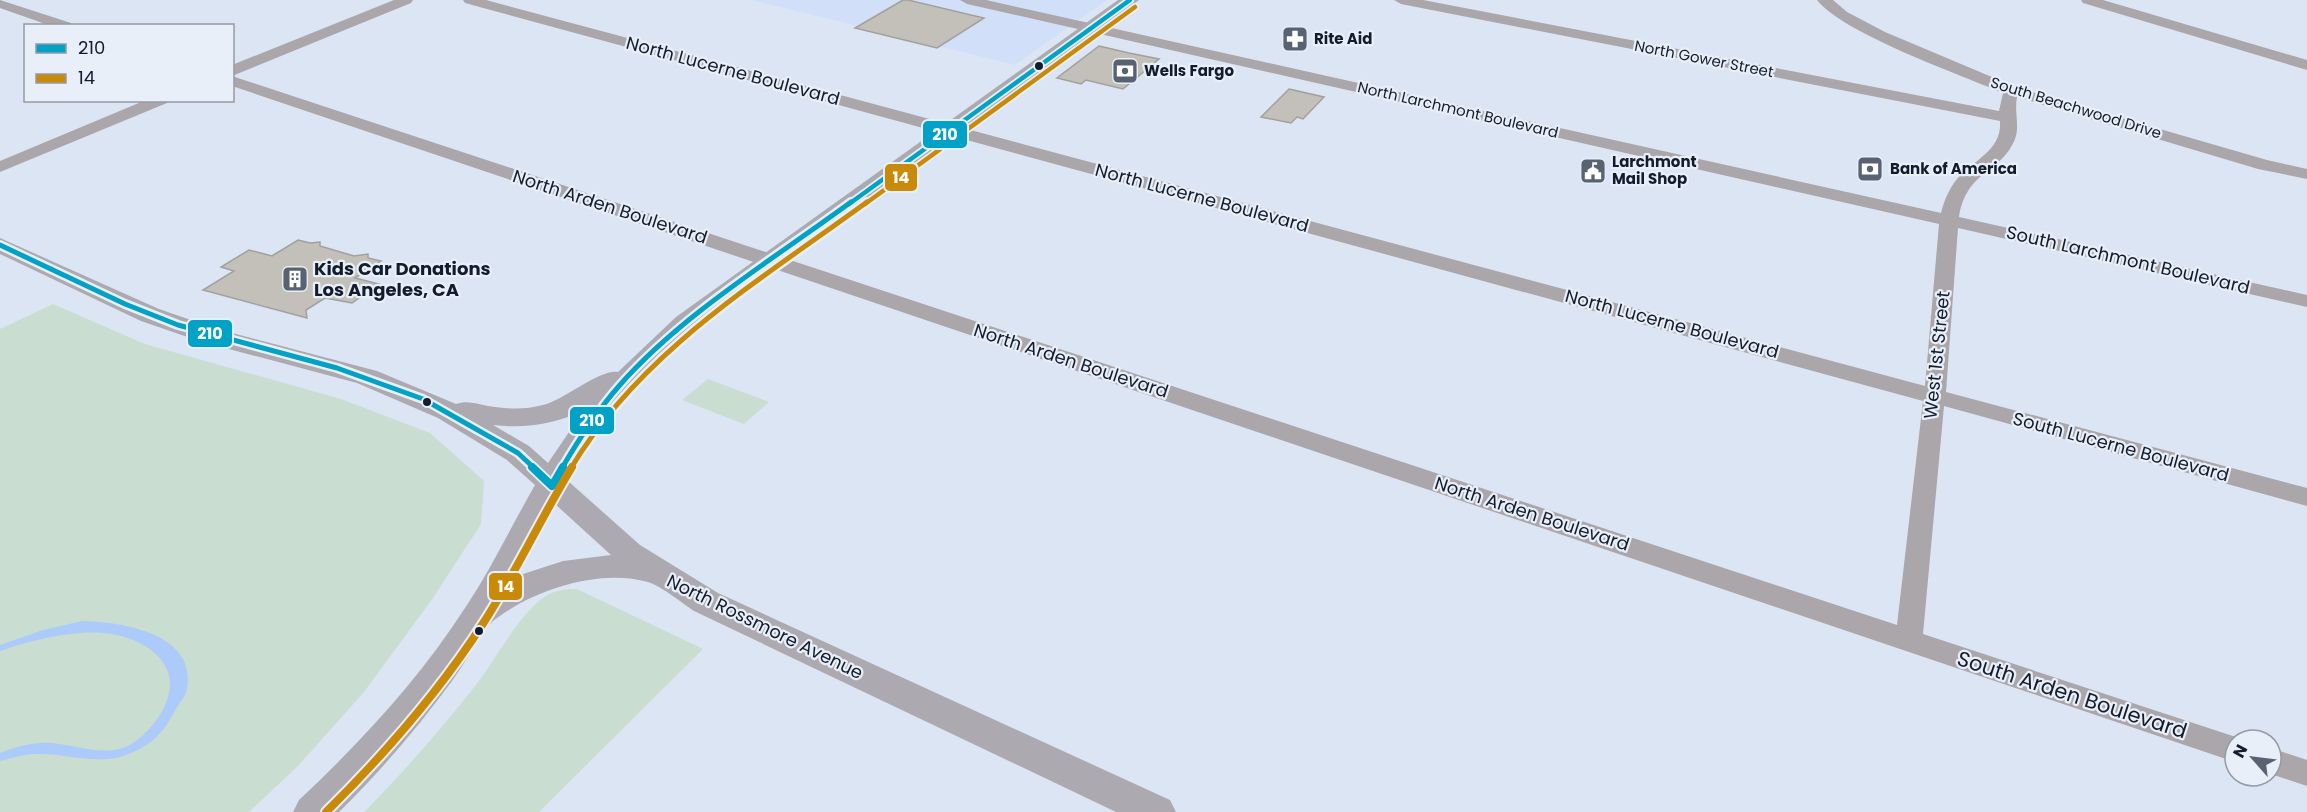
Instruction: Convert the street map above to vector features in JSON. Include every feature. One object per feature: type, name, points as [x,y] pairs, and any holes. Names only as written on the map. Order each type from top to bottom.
[{"type":"main road","points":[[423,399],[506,419],[529,419],[576,404],[595,393],[685,323],[1130,0]]},
{"type":"main road","name":"North Rossmore Avenue","points":[[0,245],[125,304],[178,325],[337,368],[423,399],[518,453],[628,553],[716,607],[1156,812]]},
{"type":"main road","points":[[313,812],[366,758],[442,668],[478,614],[575,445],[630,373],[685,323]]},
{"type":"main road","points":[[478,614],[535,581],[566,571],[597,566],[625,566],[654,571]]},
{"type":"street","points":[[234,70],[406,0]]},
{"type":"street","name":"North Lucerne Boulevard","points":[[470,0],[1935,396]]},
{"type":"street","name":"North Larchmont Boulevard","points":[[967,0],[1950,220]]},
{"type":"street","name":"North Gower Street","points":[[1401,0],[2006,117]]},
{"type":"street","name":"South Beachwood Drive","points":[[1824,0],[1842,15],[1880,35],[2012,91],[2264,165],[2307,174]]},
{"type":"street","points":[[2088,0],[2307,65]]},
{"type":"street","points":[[0,3],[60,24]]},
{"type":"street","name":"North Arden Boulevard","points":[[234,82],[1909,641]]},
{"type":"street","name":"West 1st Street","points":[[1909,641],[1935,396],[1950,220],[1958,189],[1972,172],[2001,149],[2006,140],[2009,129],[2006,117],[2007,99],[2012,91]]},
{"type":"street","points":[[0,167],[156,102]]},
{"type":"street","name":"South Larchmont Boulevard","points":[[1950,220],[2307,301]]},
{"type":"street","name":"South Lucerne Boulevard","points":[[1935,396],[2307,497]]},
{"type":"street","name":"South Arden Boulevard","points":[[1909,641],[2223,745]]},
{"type":"street","points":[[2283,765],[2307,773]]},
{"type":"shaded area","points":[[752,0],[1107,0],[1015,65]]},
{"type":"green space","points":[[53,304],[145,344],[341,399],[430,433],[484,481],[481,524],[433,598],[364,692],[298,766],[249,812],[0,812],[0,329]]},
{"type":"green space","points":[[708,379],[769,402],[744,424],[682,400]]},
{"type":"green space","points":[[577,589],[703,649],[539,812],[364,812],[449,718],[534,606],[551,593]]},
{"type":"water","points":[[82,621],[135,628],[169,643],[180,655],[187,670],[187,689],[184,697],[158,736],[131,753],[108,759],[32,754],[0,761],[0,753],[19,746],[35,744],[52,743],[99,750],[122,748],[133,743],[150,729],[163,709],[170,687],[165,666],[161,659],[149,649],[127,638],[99,633],[70,634],[40,639],[0,651],[0,645],[43,630]]},
{"type":"building","points":[[903,0],[984,18],[937,48],[855,28]]},
{"type":"building","points":[[1099,46],[1159,59],[1123,89],[1086,80],[1081,84],[1057,78]]},
{"type":"building","points":[[1289,89],[1324,97],[1303,119],[1297,117],[1291,123],[1261,117]]},
{"type":"building","name":"Kids Car Donations Los Angeles, CA","points":[[298,240],[310,243],[320,242],[320,246],[354,256],[368,254],[368,258],[381,261],[355,278],[379,284],[352,303],[325,298],[306,310],[307,318],[203,290],[234,271],[221,267],[249,250],[272,256]]},
{"type":"transit line","name":"210","points":[[0,245],[125,304],[178,325],[337,368],[423,399],[518,453],[552,486],[582,435],[608,398],[634,370],[685,323],[1130,0]]},
{"type":"transit line","name":"14","points":[[326,812],[391,745],[450,672],[499,598],[579,455],[604,418],[640,378],[691,330],[1135,7]]},
{"type":"place","name":"Rite Aid","points":[[1295,39]]},
{"type":"place","name":"Wells Fargo","points":[[1125,71]]},
{"type":"place","name":"Bank of America","points":[[1870,169]]},
{"type":"place","name":"Larchmont Mail Shop","points":[[1593,171]]},
{"type":"place","name":"Kids Car Donations Los Angeles, CA","points":[[295,279]]}]
